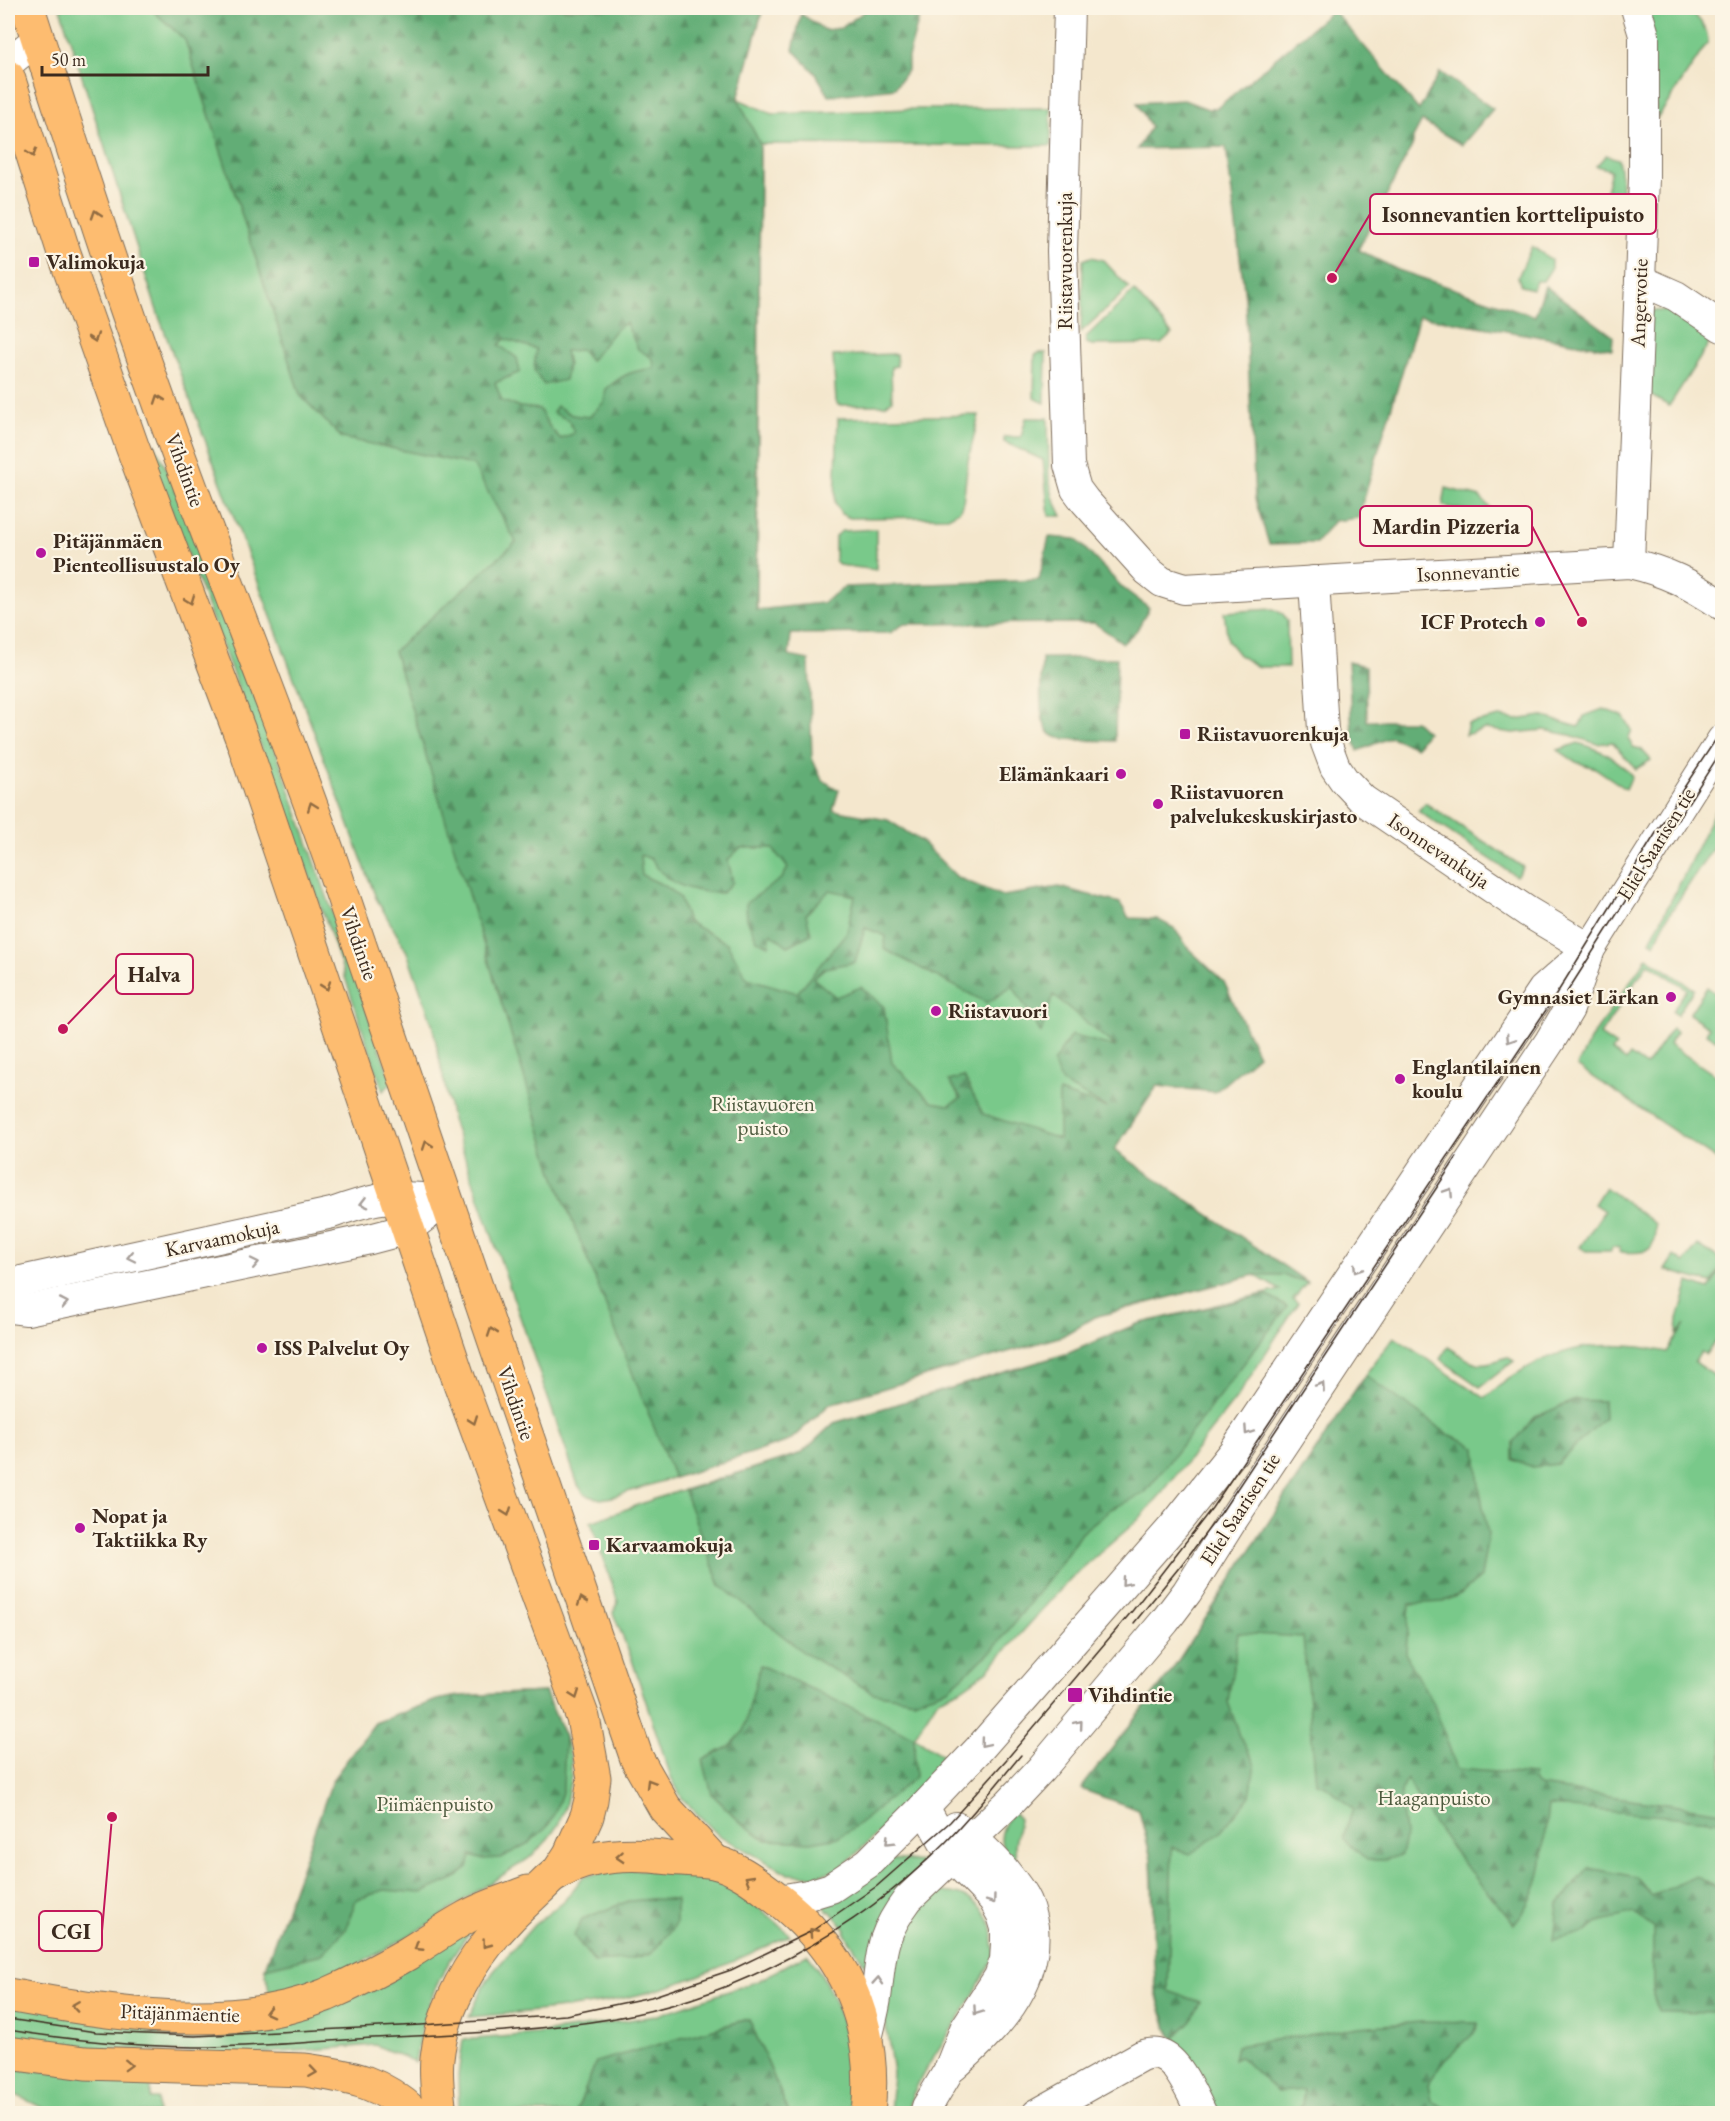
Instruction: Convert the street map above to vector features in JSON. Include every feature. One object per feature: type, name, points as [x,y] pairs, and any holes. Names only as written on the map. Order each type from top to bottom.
[{"type":"main road","name":"Vihdintie","points":[[28,8],[23,40],[296,761],[637,1759],[665,1808],[715,1862]]},
{"type":"main road","name":"Vihdintie","points":[[8,77],[64,253],[132,446],[244,744],[460,1383],[583,1718],[594,1778],[591,1800],[587,1816],[570,1854],[549,1880]]},
{"type":"main road","name":"Pitäjänmäentie","points":[[8,1995],[73,2007],[143,2014],[222,2017],[258,2014],[325,1995],[407,1954],[467,1916],[591,1861],[610,1857],[655,1856],[715,1862]]},
{"type":"main road","points":[[715,1862],[756,1882],[779,1900],[806,1924],[832,1955],[846,1978],[867,2039],[871,2089],[868,2114]]},
{"type":"main road","points":[[440,2114],[437,2060],[440,2040],[458,1989],[476,1958],[494,1934],[549,1880]]},
{"type":"main road","points":[[8,2053],[85,2063],[213,2066],[315,2072],[360,2079],[375,2085],[405,2104],[415,2114]]},
{"type":"street","name":"Riistavuorenkuja","points":[[1068,8],[1062,251],[1069,465],[1076,489],[1148,571],[1162,582],[1184,589],[1203,588]]},
{"type":"street","name":"Angervotie","points":[[1629,563],[1644,178],[1644,35],[1636,8]]},
{"type":"street","points":[[8,63],[23,40]]},
{"type":"street","points":[[1640,280],[1676,296],[1722,327]]},
{"type":"street","name":"Isonnevantie","points":[[1203,588],[1629,563],[1673,576],[1722,605]]},
{"type":"street","name":"Isonnevankuja","points":[[1314,581],[1323,730],[1329,755],[1344,780],[1363,800],[1528,912],[1590,949]]},
{"type":"street","name":"Eliel Saarisen tie","points":[[867,2039],[876,1999],[883,1945],[888,1930],[908,1899],[1041,1769],[1187,1592],[1550,1041],[1569,1008],[1590,949],[1722,740]]},
{"type":"street","name":"Eliel Saarisen tie","points":[[779,1900],[831,1888],[868,1863],[980,1749],[1174,1526],[1234,1451],[1543,990],[1590,949]]},
{"type":"street","name":"Karvaamokuja","points":[[8,1284],[332,1213],[360,1203],[396,1196],[446,1200]]},
{"type":"street","name":"Karvaamokuja","points":[[8,1305],[11,1308],[27,1310],[71,1302],[408,1229],[446,1200]]},
{"type":"street","points":[[924,1807],[963,1847],[1004,1922],[1006,1944],[1005,1960],[999,1977],[965,2029],[949,2070],[925,2114]]},
{"type":"street","points":[[1038,2114],[1142,2056],[1161,2055],[1176,2066],[1202,2114]]},
{"type":"green space","points":[[1674,7],[1688,11],[1701,22],[1708,42],[1657,119],[1647,8]]},
{"type":"green space","name":"Riistavuoren puisto","points":[[60,8],[763,8],[738,99],[772,114],[912,109],[1051,108],[1051,146],[760,144],[756,777],[1136,980],[1157,1086],[1114,1150],[1307,1282],[1293,1299],[1298,1303],[1238,1396],[1162,1493],[1138,1520],[1071,1578],[987,1671],[960,1690],[938,1699],[914,1737],[952,1762],[840,1869],[815,1876],[789,1874],[718,1835],[682,1798],[671,1777],[631,1657],[613,1613],[618,1602],[591,1522],[654,1499],[802,1453],[834,1423],[1069,1353],[1137,1324],[1280,1290],[1254,1275],[1094,1317],[1062,1336],[830,1404],[789,1441],[612,1497],[601,1499],[585,1495],[578,1485],[452,1120],[432,1023],[407,952],[376,898],[158,314]]},
{"type":"green space","name":"Riistavuoren puisto","points":[[150,8],[763,8],[738,99],[760,144],[756,610],[822,603],[845,587],[1039,580],[1049,537],[1076,539],[1123,588],[1149,608],[1137,630],[1123,643],[1094,623],[904,624],[890,633],[791,634],[789,656],[809,660],[812,758],[822,780],[839,790],[833,810],[888,820],[921,841],[957,877],[1002,896],[1059,887],[1120,903],[1129,918],[1157,919],[1174,928],[1189,949],[1224,982],[1258,1055],[1215,1092],[1157,1086],[1114,1150],[1307,1282],[1282,1275],[1254,1275],[1094,1317],[1062,1336],[830,1404],[789,1441],[674,1478],[554,1175],[394,651],[516,542],[473,465],[342,438],[300,395],[185,40]],"holes":[[[626,323],[638,349],[653,359],[654,368],[623,376],[606,389],[604,402],[589,417],[572,415],[557,406],[553,413],[569,420],[574,433],[561,439],[551,429],[539,409],[520,407],[502,401],[495,383],[520,372],[517,358],[499,345],[505,339],[536,349],[534,371],[544,385],[565,380],[568,365],[565,351],[581,350],[590,361],[616,329]],[[740,848],[772,848],[788,868],[782,878],[746,903],[747,919],[757,940],[769,945],[771,933],[788,946],[811,934],[806,914],[830,890],[855,896],[847,932],[797,993],[747,978],[727,943],[688,922],[679,897],[665,886],[642,875],[640,855],[651,860],[667,878],[681,886],[722,893],[733,882],[728,860]],[[865,928],[886,936],[884,949],[987,1003],[1013,986],[1041,1033],[1053,995],[1116,1047],[1071,1035],[1053,1063],[1062,1083],[1107,1108],[1059,1092],[1059,1139],[983,1114],[964,1077],[949,1081],[961,1098],[949,1105],[932,1102],[892,1063],[884,1007],[861,987],[836,997],[813,978],[825,968],[855,962]]]},
{"type":"green space","points":[[869,8],[922,8],[908,57],[908,69],[895,88],[829,96],[816,74],[793,50],[801,14],[825,30],[841,28]]},
{"type":"green space","points":[[1333,10],[1419,110],[1440,72],[1493,109],[1462,145],[1422,121],[1413,138],[1413,144],[1358,250],[1398,270],[1535,316],[1545,286],[1613,336],[1612,349],[1419,316],[1358,518],[1334,521],[1316,543],[1269,544],[1255,499],[1245,297],[1226,147],[1137,149],[1151,127],[1137,103],[1184,100],[1208,109],[1217,108]]},
{"type":"green space","points":[[1606,155],[1618,159],[1622,186],[1621,200],[1615,212],[1611,211],[1610,220],[1600,226],[1592,225],[1597,207],[1602,208],[1611,170],[1596,166]]},
{"type":"green space","points":[[1532,246],[1551,260],[1551,269],[1543,281],[1536,281],[1533,289],[1521,286],[1518,277]]},
{"type":"green space","points":[[1091,257],[1103,260],[1129,288],[1081,332],[1083,260]]},
{"type":"green space","points":[[1134,291],[1172,334],[1161,344],[1092,345],[1086,343],[1086,337]]},
{"type":"green space","points":[[1674,310],[1714,336],[1669,406],[1646,393],[1650,311]]},
{"type":"green space","points":[[1046,353],[1045,403],[1034,398],[1035,355]]},
{"type":"green space","points":[[896,354],[897,366],[891,367],[892,400],[885,405],[838,405],[833,356]]},
{"type":"green space","points":[[979,415],[968,461],[963,503],[959,511],[948,517],[850,518],[841,514],[835,502],[838,418]]},
{"type":"green space","points":[[1026,418],[1048,418],[1049,478],[1053,497],[1062,516],[1049,516],[1043,460],[1004,442],[1004,437],[1021,437]]},
{"type":"green space","points":[[155,445],[172,481],[281,765],[392,1083],[383,1091],[329,929],[147,446]]},
{"type":"green space","points":[[1446,488],[1480,497],[1492,510],[1483,514],[1443,506]]},
{"type":"green space","points":[[876,529],[876,570],[839,565],[835,560],[835,536],[842,531]]},
{"type":"green space","points":[[1273,609],[1283,614],[1287,621],[1288,667],[1258,667],[1240,656],[1228,641],[1224,612]]},
{"type":"green space","points":[[1042,658],[1117,658],[1115,741],[1066,739],[1051,734],[1042,716]]},
{"type":"green space","points":[[1348,662],[1366,666],[1367,721],[1415,721],[1427,732],[1416,747],[1391,737],[1358,751],[1352,733]]},
{"type":"green space","points":[[1603,709],[1623,716],[1632,730],[1628,739],[1633,747],[1641,749],[1651,760],[1636,769],[1612,742],[1597,744],[1570,735],[1544,730],[1513,733],[1485,729],[1465,735],[1468,724],[1500,717],[1516,720],[1541,716],[1579,727],[1584,716]]},
{"type":"green space","points":[[1578,743],[1608,755],[1626,769],[1632,776],[1626,789],[1595,768],[1576,762],[1558,750]]},
{"type":"green space","points":[[1722,799],[1722,834],[1665,921],[1655,944],[1650,941]]},
{"type":"green space","points":[[1425,803],[1523,867],[1516,876],[1418,811]]},
{"type":"green space","points":[[1647,957],[1694,989],[1677,1015],[1672,1011],[1687,989],[1648,963],[1600,1035],[1616,1046],[1612,1051],[1626,1061],[1630,1055],[1646,1066],[1672,1028],[1677,1032],[1669,1044],[1722,1080],[1722,1163],[1577,1066],[1592,1037]]},
{"type":"green space","points":[[1707,987],[1722,998],[1722,1042],[1706,1034],[1709,1027],[1689,1014]]},
{"type":"green space","points":[[1605,1187],[1655,1224],[1654,1242],[1648,1250],[1619,1252],[1620,1248],[1612,1247],[1611,1251],[1586,1251],[1580,1247],[1604,1211],[1594,1204]]},
{"type":"green space","points":[[1698,1245],[1722,1260],[1722,1265],[1712,1283],[1665,1270],[1674,1256],[1684,1263]]},
{"type":"green space","name":"Haaganpuisto","points":[[1722,1269],[1722,1332],[1706,1354],[1701,1352],[1694,1363],[1722,1380],[1722,2113],[1214,2113],[1167,2028],[1156,1993],[1151,1859],[1139,1810],[1081,1789],[1168,1676],[1365,1375],[1394,1337],[1485,1398],[1505,1381],[1526,1368],[1570,1351],[1616,1346],[1641,1347],[1667,1352],[1685,1325],[1677,1334],[1678,1319],[1689,1282],[1709,1289]]},
{"type":"green space","points":[[1266,1295],[1287,1307],[1145,1493],[1111,1509],[1081,1533],[1061,1563],[993,1650],[948,1689],[914,1700],[873,1693],[804,1653],[720,1585],[684,1491],[802,1453],[834,1423],[1069,1353],[1137,1324]]},
{"type":"green space","points":[[1448,1347],[1476,1363],[1489,1363],[1507,1357],[1514,1361],[1480,1387],[1440,1359]]},
{"type":"green space","points":[[1365,1375],[1448,1434],[1476,1448],[1479,1486],[1488,1534],[1481,1577],[1462,1593],[1443,1602],[1410,1604],[1406,1652],[1411,1666],[1433,1702],[1457,1769],[1533,1775],[1533,1781],[1539,1786],[1722,1812],[1722,1821],[1548,1806],[1538,1882],[1525,1910],[1514,1924],[1443,1836],[1407,1779],[1401,1792],[1405,1841],[1401,1855],[1385,1860],[1367,1860],[1343,1838],[1353,1809],[1326,1786],[1316,1783],[1303,1637],[1238,1633],[1228,1702],[1240,1736],[1255,1764],[1250,1796],[1219,1834],[1190,1854],[1172,1847],[1168,1991],[1200,2002],[1192,2020],[1173,2039],[1158,1997],[1153,1951],[1151,1860],[1139,1810],[1081,1789],[1168,1676]]},
{"type":"green space","points":[[1575,1400],[1603,1401],[1604,1418],[1557,1464],[1533,1467],[1513,1460],[1513,1443],[1535,1417]]},
{"type":"green space","points":[[760,1665],[914,1737],[915,1777],[860,1823],[839,1837],[811,1842],[766,1840],[740,1822],[712,1794],[703,1760],[730,1746],[743,1732]]},
{"type":"green space","name":"Piimäenpuisto","points":[[545,1692],[565,1737],[571,1759],[571,1776],[565,1808],[558,1825],[544,1844],[528,1859],[431,1923],[335,1978],[270,1997],[265,1968],[333,1779],[375,1723],[437,1700],[459,1696]]},
{"type":"green space","name":"Piimäenpuisto","points":[[545,1692],[565,1737],[563,1790],[549,1825],[529,1843],[501,1858],[481,1859],[471,1856],[468,1867],[456,1878],[422,1893],[384,1890],[356,1900],[346,1929],[322,1954],[265,1968],[333,1779],[375,1723],[437,1700],[459,1696]]},
{"type":"green space","points":[[1012,1811],[1019,1819],[1015,1846],[1016,1863],[1001,1843],[1003,1829]]},
{"type":"green space","points":[[892,1859],[933,1863],[866,1966],[844,1932],[846,1930],[824,1905],[858,1888]]},
{"type":"green space","points":[[620,1868],[673,1872],[704,1878],[731,1890],[757,1906],[790,1935],[701,1975],[646,1993],[580,2006],[469,2017],[493,1972],[534,1925],[565,1900],[583,1877]],"holes":[[[629,1901],[575,1936],[582,1919]]]},
{"type":"green space","points":[[1589,1868],[1636,1877],[1652,1896],[1696,1876],[1722,1891],[1722,2012],[1658,2011],[1653,1994],[1653,1927],[1635,1913],[1602,1921],[1582,1933],[1554,1940],[1558,1905]]},
{"type":"green space","points":[[942,1892],[962,1896],[978,1905],[984,1912],[992,1929],[994,1956],[971,1999],[930,2062],[906,2113],[890,2114],[893,2073],[884,2013],[899,1926],[934,1894]]},
{"type":"green space","points":[[676,1900],[676,1924],[651,1954],[625,1960],[594,1962],[574,1936],[582,1919],[629,1901]]},
{"type":"green space","points":[[471,1931],[449,1962],[434,1992],[423,2024],[415,2062],[375,2045],[243,2055],[8,2044],[8,2002],[251,2026]]},
{"type":"green space","points":[[807,1954],[830,1991],[844,2029],[850,2070],[849,2113],[789,2113],[749,2019],[596,2062],[576,2113],[459,2114],[458,2075],[463,2040],[536,2034],[655,2016],[758,1981]]},
{"type":"green space","points":[[749,2019],[789,2113],[576,2113],[596,2062]]},
{"type":"green space","points":[[1421,2022],[1478,2023],[1475,2032],[1444,2061],[1428,2084],[1431,2100],[1453,2113],[1295,2113],[1302,2105],[1304,2090],[1277,2092],[1239,2056],[1233,2059],[1236,2046],[1359,2027]]},
{"type":"green space","points":[[8,2068],[140,2079],[141,2083],[151,2083],[151,2099],[158,2099],[158,2113],[53,2113],[8,2091]]},
{"type":"tram line","points":[[8,2019],[96,2032],[195,2036],[566,2015],[651,1997],[731,1970],[812,1931],[877,1886],[950,1822],[1006,1760],[1133,1610],[1212,1508],[1554,998],[1722,730]]},
{"type":"tram line","points":[[1567,992],[1722,750]]},
{"type":"tram line","points":[[1134,1623],[1221,1513],[1457,1157]]},
{"type":"tram line","points":[[8,2030],[124,2044],[239,2046],[522,2030],[610,2019],[657,2009],[747,1978],[833,1932],[873,1905],[945,1843],[1021,1755]]},
{"type":"place","name":"Valimokuja","points":[[34,262]]},
{"type":"place","name":"Isonnevantien korttelipuisto","points":[[1332,278]]},
{"type":"place","name":"Pitäjänmäen Pienteollisuustalo Oy","points":[[41,553]]},
{"type":"place","name":"ICF Protech","points":[[1540,622]]},
{"type":"place","name":"Mardin Pizzeria","points":[[1582,622]]},
{"type":"place","name":"Riistavuorenkuja","points":[[1185,734]]},
{"type":"place","name":"Elämänkaari","points":[[1121,774]]},
{"type":"place","name":"Riistavuoren palvelukeskuskirjasto","points":[[1158,804]]},
{"type":"place","name":"Gymnasiet Lärkan","points":[[1671,997]]},
{"type":"place","name":"Riistavuori","points":[[936,1011]]},
{"type":"place","name":"Halva","points":[[63,1029]]},
{"type":"place","name":"Englantilainen koulu","points":[[1400,1079]]},
{"type":"place","name":"ISS Palvelut Oy","points":[[262,1348]]},
{"type":"place","name":"Nopat ja Taktiikka Ry","points":[[80,1528]]},
{"type":"place","name":"Karvaamokuja","points":[[594,1545]]},
{"type":"place","name":"Vihdintie","points":[[1075,1695]]},
{"type":"place","name":"CGI","points":[[112,1817]]}]
